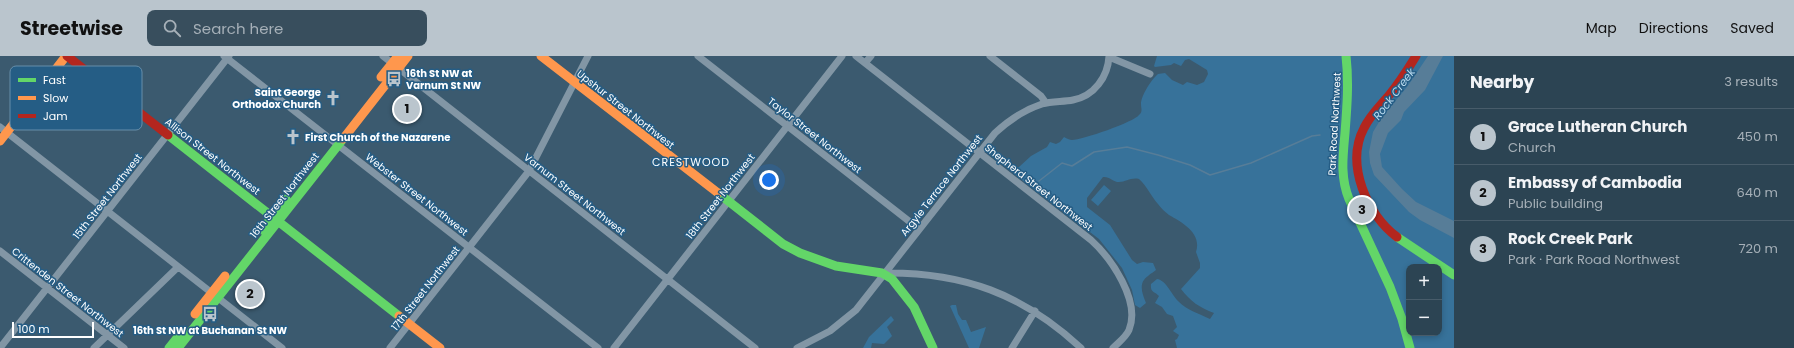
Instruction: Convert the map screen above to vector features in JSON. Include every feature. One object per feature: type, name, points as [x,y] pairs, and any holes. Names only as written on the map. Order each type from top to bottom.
[{"type":"street","points":[[58,66],[67,56]]},
{"type":"street","name":"Allison Street Northwest","points":[[67,56],[80,66]]},
{"type":"street","name":"Varnum Street Northwest","points":[[383,56],[396,62],[529,171],[755,348]]},
{"type":"street","name":"16th Street Northwest","points":[[169,348],[275,219],[396,62],[408,56]]},
{"type":"street","name":"Upshur Street Northwest","points":[[541,56],[778,241],[803,255],[838,267],[864,272],[937,276],[966,281],[1000,293],[1035,311],[1055,325],[1081,348]]},
{"type":"street","name":"17th Street Northwest","points":[[390,348],[529,171],[588,56]]},
{"type":"street","name":"Taylor Street Northwest","points":[[698,56],[919,229]]},
{"type":"street","name":"18th Street Northwest","points":[[614,348],[842,56]]},
{"type":"street","name":"Shepherd Street Northwest","points":[[856,56],[1091,240],[1113,265],[1126,291],[1131,318],[1130,326],[1126,335],[1113,348]]},
{"type":"street","points":[[865,63],[871,56]]},
{"type":"street","points":[[990,56],[1040,94],[1046,103]]},
{"type":"street","name":"Park Road Northwest","points":[[1346,56],[1348,80],[1342,181],[1346,195],[1373,249],[1406,329],[1410,348]]},
{"type":"street","points":[[1416,56],[1398,84],[1370,117],[1363,129],[1358,147],[1359,175],[1367,202],[1383,226],[1454,275]]},
{"type":"street","name":"15th Street Northwest","points":[[0,348],[227,57]]},
{"type":"street","name":"Webster Street Northwest","points":[[227,57],[598,348]]},
{"type":"street","points":[[1109,57],[1150,74]]},
{"type":"street","name":"Argyle Terrace Northwest","points":[[797,348],[830,331],[847,318],[859,306],[995,133],[1008,122],[1028,110],[1046,103],[1075,99],[1090,92],[1102,80],[1108,66],[1109,57]]},
{"type":"street","name":"Allison Street Northwest","points":[[142,114],[440,348]]},
{"type":"street","points":[[0,141],[3,130],[10,122]]},
{"type":"street","points":[[3,130],[282,348]]},
{"type":"street","name":"Crittenden Street Northwest","points":[[0,251],[124,348]]},
{"type":"street","points":[[94,348],[178,266]]},
{"type":"street","points":[[884,274],[894,280],[914,307],[924,324],[933,348]]},
{"type":"street","name":"16th Street Northwest","points":[[178,348],[214,295]]},
{"type":"street","points":[[1012,348],[1035,311]]},
{"type":"shaded area","points":[[1157,56],[1454,56],[1454,348],[1177,348],[1175,340],[1179,335],[1173,331],[1177,327],[1173,316],[1167,314],[1162,307],[1155,303],[1159,296],[1152,290],[1151,284],[1157,279],[1163,282],[1178,301],[1193,312],[1210,319],[1214,313],[1196,304],[1181,289],[1200,268],[1200,263],[1196,252],[1196,239],[1190,229],[1163,210],[1139,179],[1119,182],[1103,177],[1087,198],[1087,207],[1110,225],[1132,260],[1137,264],[1143,262],[1153,263],[1156,270],[1143,282],[1142,292],[1146,303],[1140,308],[1135,305],[1132,290],[1122,268],[1099,239],[1014,174],[1015,167],[1019,167],[1031,156],[1047,147],[1050,142],[1056,144],[1064,137],[1072,140],[1086,137],[1118,126],[1135,118],[1142,110],[1141,101],[1147,88],[1158,74],[1165,73],[1172,80],[1183,85],[1187,82],[1197,85],[1204,82],[1208,74],[1207,70],[1189,59],[1185,60],[1181,66],[1174,63],[1171,65],[1155,67]]},
{"type":"shaded area","points":[[1428,56],[1443,56],[1425,90],[1404,112],[1401,120],[1388,133],[1380,154],[1382,167],[1416,202],[1454,221],[1454,238],[1420,220],[1409,212],[1374,175],[1370,163],[1369,152],[1373,132],[1382,117],[1407,87]]},
{"type":"shaded area","points":[[1104,185],[1111,191],[1098,206],[1091,200]]},
{"type":"shaded area","points":[[956,305],[958,314],[962,320],[966,320],[971,332],[986,327],[979,348],[969,348],[950,306]]},
{"type":"shaded area","points":[[891,316],[894,320],[887,327],[892,336],[884,344],[872,343],[871,348],[863,348],[869,337]]},
{"type":"waterway","points":[[1039,181],[1062,163],[1072,166],[1094,152],[1127,147],[1190,165],[1210,175],[1251,163],[1312,136],[1320,135]]},
{"type":"traffic: fast","points":[[1346,56],[1348,85],[1343,158],[1344,183],[1349,199],[1390,287],[1402,319],[1410,348]]},
{"type":"traffic: fast","points":[[168,135],[399,316]]},
{"type":"traffic: fast","points":[[178,348],[343,139]]},
{"type":"traffic: fast","points":[[718,193],[783,244],[800,253],[836,266],[882,273],[892,279],[914,307],[933,348]]},
{"type":"traffic: fast","points":[[262,230],[286,199]]},
{"type":"traffic: fast","points":[[1397,237],[1454,275]]},
{"type":"traffic: fast","points":[[169,348],[181,333]]},
{"type":"traffic: slow","points":[[58,66],[66,56]]},
{"type":"traffic: slow","points":[[381,77],[398,56]]},
{"type":"traffic: slow","points":[[343,139],[408,56]]},
{"type":"traffic: slow","points":[[541,56],[718,193]]},
{"type":"traffic: slow","points":[[0,141],[10,128]]},
{"type":"traffic: slow","points":[[195,314],[225,276]]},
{"type":"traffic: slow","points":[[399,316],[440,348]]},
{"type":"traffic: jam","points":[[67,56],[80,66]]},
{"type":"traffic: jam","points":[[1397,237],[1386,227],[1368,202],[1358,173],[1357,157],[1359,142],[1366,123],[1397,85],[1416,56]]},
{"type":"traffic: jam","points":[[142,115],[168,135]]},
{"type":"place","name":"16th St NW at Varnum St NW","points":[[394,79]]},
{"type":"place","name":"Saint George Orthodox Church","points":[[333,98]]},
{"type":"place","name":"Grace Lutheran Church","points":[[407,109]]},
{"type":"place","name":"First Church of the Nazarene","points":[[293,137]]},
{"type":"place","name":"Rock Creek Park","points":[[1362,210]]},
{"type":"place","name":"Embassy of Cambodia","points":[[250,294]]},
{"type":"place","name":"16th St NW at Buchanan St NW","points":[[210,314]]},
{"type":"district","name":"CRESTWOOD","points":[[691,162]]},
{"type":"water label","name":"Rock Creek","points":[[1394,94]]}]
